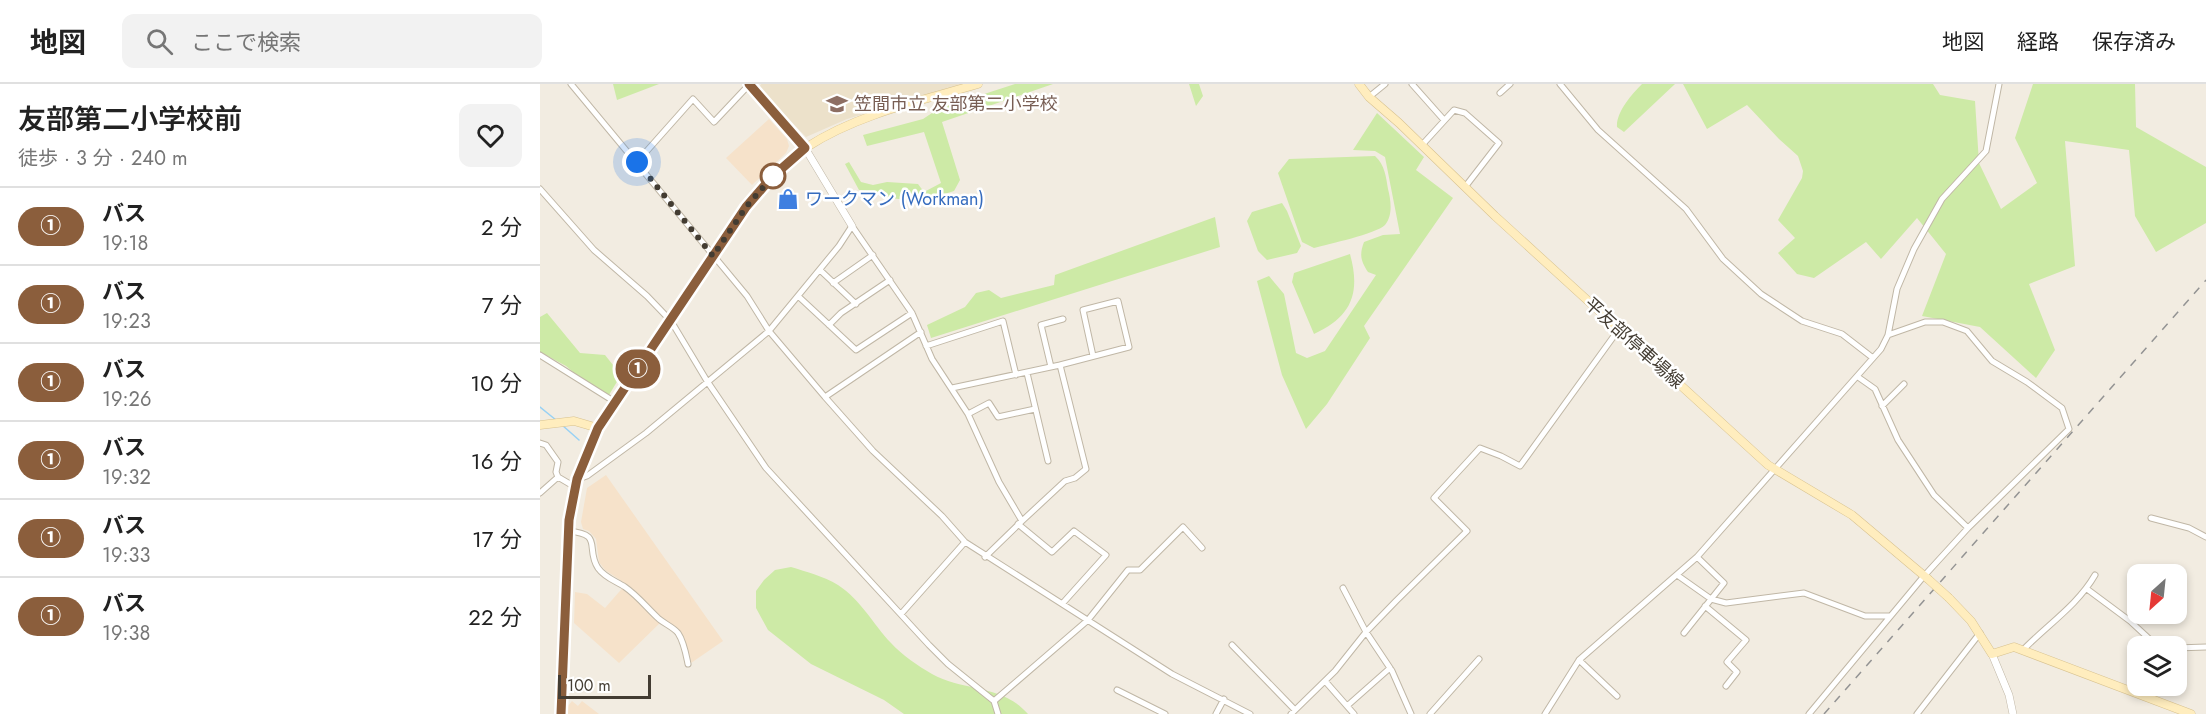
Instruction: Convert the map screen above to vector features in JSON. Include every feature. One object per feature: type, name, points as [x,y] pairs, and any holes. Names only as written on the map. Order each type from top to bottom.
[{"type":"main road","points":[[561,714],[568,531],[576,483],[598,428],[615,402],[738,218],[772,177],[805,148],[863,119],[978,84]]},
{"type":"main road","name":"平友部停車場線","points":[[1359,84],[1369,97],[1760,457],[1776,470],[1852,515],[1949,598],[1980,633]]},
{"type":"main road","points":[[540,425],[574,422],[598,428]]},
{"type":"main road","points":[[1980,633],[1992,654],[2014,647],[2191,714]]},
{"type":"street","points":[[571,84],[747,296],[769,331],[825,397],[873,451],[942,516],[965,542],[1172,674],[1250,714]]},
{"type":"street","points":[[1369,97],[1385,84]]},
{"type":"street","points":[[1412,84],[1444,120]]},
{"type":"street","points":[[1500,93],[1510,84]]},
{"type":"street","points":[[1560,84],[1598,130],[1686,209],[1723,259],[1761,294],[1802,321],[1842,334],[1873,358]]},
{"type":"street","points":[[1545,714],[1580,660],[1697,557],[1873,358],[1888,335],[1897,289],[1914,249],[1942,199],[1986,151],[1999,84]]},
{"type":"street","points":[[637,162],[693,99],[714,122],[751,85],[805,148],[852,226],[912,313],[932,359],[968,414],[1020,523],[1052,552],[1074,531],[1106,555],[1062,604]]},
{"type":"street","points":[[1422,145],[1454,110],[1465,113],[1499,143],[1466,187]]},
{"type":"street","points":[[540,189],[594,250],[647,296],[671,321],[707,381],[766,468],[948,664],[994,701],[998,714]]},
{"type":"street","points":[[558,477],[576,483],[587,476],[646,433],[769,331],[839,246],[852,226]]},
{"type":"street","points":[[833,283],[873,255]]},
{"type":"street","points":[[820,270],[855,304]]},
{"type":"street","points":[[829,325],[841,313],[890,280]]},
{"type":"street","points":[[798,296],[856,350],[912,313]]},
{"type":"street","points":[[952,388],[1027,373],[1129,347],[1118,301],[1083,310],[1093,356]]},
{"type":"street","points":[[1051,367],[1041,325],[1063,319]]},
{"type":"street","points":[[926,346],[1003,321],[1016,375]]},
{"type":"street","points":[[1809,714],[1889,616],[1926,578],[1968,528],[2069,429],[2062,408],[2027,382],[1992,361],[1967,331],[1943,322],[1925,322],[1888,335]]},
{"type":"street","points":[[1232,645],[1293,712],[1324,681],[1366,632],[1467,531],[1434,498],[1480,448],[1520,466],[1619,328]]},
{"type":"street","points":[[825,397],[921,332]]},
{"type":"street","points":[[540,355],[615,402]]},
{"type":"street","points":[[986,557],[1065,481],[1075,478],[1086,469],[1060,365]]},
{"type":"street","points":[[1027,373],[1048,461]]},
{"type":"street","points":[[1858,377],[1875,389],[1898,440],[1934,495],[1968,528]]},
{"type":"street","points":[[1882,406],[1904,384]]},
{"type":"street","points":[[968,414],[989,403],[998,417],[1035,409]]},
{"type":"street","points":[[540,443],[546,445],[558,462],[556,472],[558,477]]},
{"type":"street","points":[[540,493],[558,477]]},
{"type":"street","points":[[2151,518],[2189,528],[2206,537]]},
{"type":"street","points":[[994,701],[1088,620],[1128,570],[1140,570],[1183,528],[1202,548]]},
{"type":"street","points":[[568,531],[589,535],[597,566],[602,573],[642,600],[658,618],[677,633],[688,664]]},
{"type":"street","points":[[901,614],[965,542]]},
{"type":"street","points":[[1684,633],[1724,583],[1697,557]]},
{"type":"street","points":[[1677,575],[1711,599],[1726,603],[1804,593],[1865,616],[1889,616]]},
{"type":"street","points":[[2023,650],[2066,611],[2087,588],[2095,575]]},
{"type":"street","points":[[1343,588],[1366,632],[1390,668],[1411,714]]},
{"type":"street","points":[[2087,588],[2146,636]]},
{"type":"street","points":[[1705,606],[1746,640],[1727,662],[1737,672],[1726,686]]},
{"type":"street","points":[[1917,714],[1980,633]]},
{"type":"street","points":[[2187,648],[2206,647]]},
{"type":"street","points":[[1992,654],[2009,695],[2013,714]]},
{"type":"street","points":[[1430,714],[1479,659]]},
{"type":"street","points":[[1580,660],[1617,696]]},
{"type":"street","points":[[1347,706],[1390,668]]},
{"type":"street","points":[[1324,681],[1354,714]]},
{"type":"street","points":[[1117,690],[1165,714]]},
{"type":"street","points":[[1216,714],[1224,699]]},
{"type":"shaded area","name":"笠間市立 友部第二小学校","points":[[761,84],[965,84],[847,119],[806,137],[759,88]]},
{"type":"shaded area","points":[[769,119],[787,139],[789,146],[786,153],[752,185],[726,158]]},
{"type":"shaded area","points":[[606,475],[723,641],[691,663],[685,641],[664,619],[619,663],[574,623],[575,592],[587,594],[605,608],[626,584],[605,570],[599,562],[596,539],[589,531],[583,529],[581,522],[587,488]]},
{"type":"shaded area","points":[[572,701],[578,706],[582,701],[599,714],[568,714],[568,706]]},
{"type":"green space","points":[[613,84],[659,84],[617,100]]},
{"type":"green space","points":[[1015,84],[1053,84],[942,122],[960,180],[954,191],[919,202],[859,190],[845,164],[849,162],[861,182],[873,185],[887,182],[918,184],[924,192],[941,183],[924,132],[867,146],[863,135],[923,119],[938,109]]},
{"type":"green space","points":[[1189,84],[1199,84],[1203,96],[1196,106]]},
{"type":"green space","points":[[1642,84],[1675,84],[1624,132],[1617,127],[1619,115],[1629,98]]},
{"type":"green space","points":[[1683,84],[1933,84],[1940,95],[1975,101],[1979,163],[2001,209],[2037,183],[2015,138],[2033,84],[2135,84],[2136,127],[2206,167],[2206,223],[2156,252],[2135,216],[2129,150],[2065,141],[2075,266],[2029,284],[2055,350],[2036,378],[1980,327],[1922,316],[1946,254],[1917,218],[1881,259],[1866,242],[1814,278],[1797,274],[1778,253],[1795,238],[1778,220],[1802,178],[1803,171],[1798,156],[1747,105],[1707,129]]},
{"type":"green space","points":[[1377,113],[1424,157],[1416,170],[1453,198],[1364,326],[1370,338],[1327,404],[1306,429],[1282,375],[1257,281],[1269,276],[1284,294],[1296,353],[1307,358],[1325,351],[1376,275],[1368,272],[1362,261],[1364,242],[1383,235],[1400,234],[1385,157],[1375,151],[1353,150]]},
{"type":"green space","points":[[1375,156],[1384,171],[1390,198],[1391,208],[1385,225],[1362,235],[1314,248],[1302,242],[1278,173],[1289,159]]},
{"type":"green space","points":[[1282,203],[1301,246],[1297,253],[1267,260],[1258,251],[1247,221],[1252,212]]},
{"type":"green space","points":[[1215,217],[1220,247],[931,338],[927,325],[965,307],[976,293],[989,290],[1001,298],[1054,285],[1055,275]]},
{"type":"green space","points":[[1350,254],[1354,281],[1350,303],[1337,320],[1314,334],[1292,282],[1294,273]]},
{"type":"green space","points":[[547,313],[580,353],[605,355],[621,375],[606,400],[566,366],[540,352],[540,317]]},
{"type":"green space","points":[[791,567],[827,579],[846,591],[895,647],[927,671],[944,680],[1007,698],[1018,704],[1028,714],[904,714],[884,700],[811,664],[768,630],[756,608],[756,591],[764,580],[775,570]]},
{"type":"waterway","points":[[540,407],[556,420]]},
{"type":"waterway","points":[[562,425],[579,440]]},
{"type":"railway","points":[[1824,714],[2206,280]]},
{"type":"bus line","name":"①","points":[[561,714],[569,520],[575,487],[587,450],[598,428],[738,218],[772,177],[805,148],[749,84]]},
{"type":"place","name":"笠間市立 友部第二小学校","points":[[837,104]]},
{"type":"place","name":"ワークマン (Workman)","points":[[788,199]]},
{"type":"route","points":[[637,162],[713,256],[746,207],[773,176]]}]
